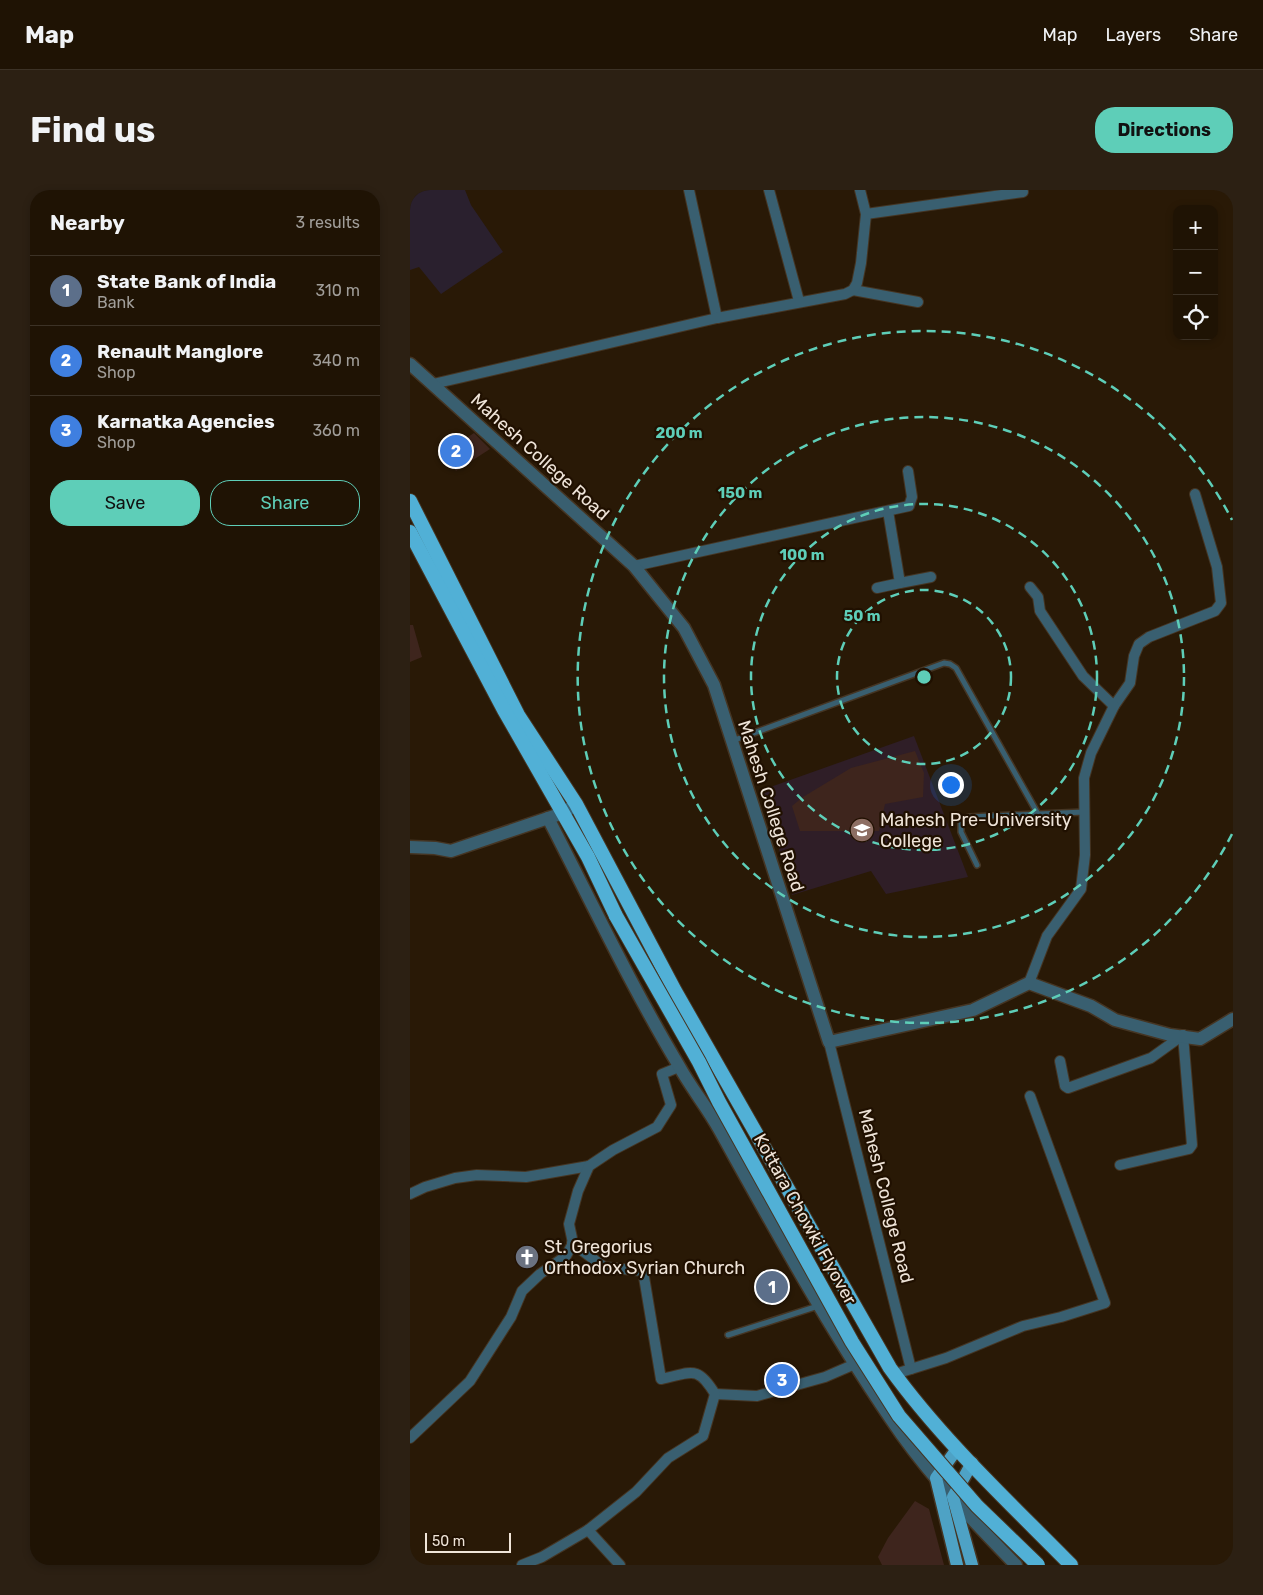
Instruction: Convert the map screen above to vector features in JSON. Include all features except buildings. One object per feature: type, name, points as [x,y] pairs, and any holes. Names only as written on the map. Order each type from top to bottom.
[{"type":"highway","points":[[410,501],[518,715],[576,804],[676,991],[895,1374],[957,1449],[1071,1565]]},
{"type":"highway","name":"Kottara Chowki Flyover","points":[[410,532],[504,710],[588,857],[616,916],[699,1062],[719,1102],[852,1342],[899,1416],[977,1506],[1038,1565]]},
{"type":"main road","points":[[957,1449],[936,1478],[957,1565]]},
{"type":"main road","points":[[972,1463],[953,1497],[972,1565]]},
{"type":"street","points":[[690,190],[717,318]]},
{"type":"street","points":[[770,190],[800,301]]},
{"type":"street","points":[[433,384],[717,318],[845,294],[852,290],[857,283],[861,263],[866,214],[860,190]]},
{"type":"street","points":[[866,214],[1024,192]]},
{"type":"street","points":[[852,290],[918,302]]},
{"type":"street","name":"Mahesh College Road","points":[[410,364],[634,566],[684,628],[714,685],[829,1042],[911,1369]]},
{"type":"street","points":[[634,566],[909,506],[912,503],[908,471]]},
{"type":"street","points":[[829,1042],[973,1010],[1029,983],[1046,936],[1081,889],[1086,855],[1084,778],[1086,766],[1114,706],[1130,683],[1134,656],[1139,644],[1149,637],[1215,611],[1221,603],[1218,567],[1195,494]]},
{"type":"street","points":[[888,511],[900,583]]},
{"type":"street","points":[[878,588],[931,577]]},
{"type":"street","points":[[1030,587],[1038,597],[1040,611],[1083,676],[1114,706]]},
{"type":"street","points":[[411,849],[435,848],[451,851],[563,813],[576,804]]},
{"type":"street","points":[[548,818],[620,961],[679,1066],[714,1119],[855,1364],[902,1436],[936,1478],[1016,1565]]},
{"type":"street","points":[[1029,983],[1091,1006],[1115,1020],[1170,1034],[1200,1039],[1233,1019]]},
{"type":"street","points":[[1060,1061],[1065,1086],[1068,1088],[1151,1058],[1183,1035]]},
{"type":"street","points":[[1120,1165],[1189,1149],[1192,1145],[1183,1035]]},
{"type":"street","points":[[410,1194],[425,1186],[455,1178],[477,1175],[526,1177],[589,1166],[613,1150],[657,1127],[671,1105],[662,1074],[679,1066]]},
{"type":"street","points":[[895,1374],[946,1358],[1023,1326],[1061,1317],[1105,1303],[1030,1096]]},
{"type":"street","points":[[410,1438],[470,1381],[511,1317],[522,1291],[540,1274],[566,1256],[572,1242],[569,1224],[578,1191],[589,1166]]},
{"type":"street","points":[[572,1242],[604,1267],[643,1271],[661,1379],[695,1372],[701,1374],[715,1394]]},
{"type":"street","points":[[715,1394],[757,1396],[825,1377],[855,1364]]},
{"type":"street","points":[[522,1565],[542,1557],[588,1530],[636,1492],[668,1458],[703,1436],[715,1394]]},
{"type":"street","points":[[588,1530],[620,1565]]},
{"type":"lane","points":[[732,741],[944,663],[950,664],[956,668],[1038,814]]},
{"type":"lane","points":[[977,865],[961,832],[961,820],[969,817],[1084,812]]},
{"type":"lane","points":[[728,1335],[820,1306]]},
{"type":"shaded area","points":[[410,190],[465,190],[471,205],[503,252],[441,294],[419,267],[410,270]]},
{"type":"shaded area","name":"Mahesh Pre-University College","points":[[914,736],[968,877],[886,894],[871,871],[792,895],[762,790]]},
{"type":"place","name":"Renault Manglore","points":[[456,451]]},
{"type":"place","name":"Mahesh Pre-University College","points":[[862,830]]},
{"type":"place","name":"St. Gregorius Orthodox Syrian Church","points":[[527,1257]]},
{"type":"place","name":"State Bank of India","points":[[772,1287]]},
{"type":"place","name":"Karnatka Agencies","points":[[782,1380]]}]
